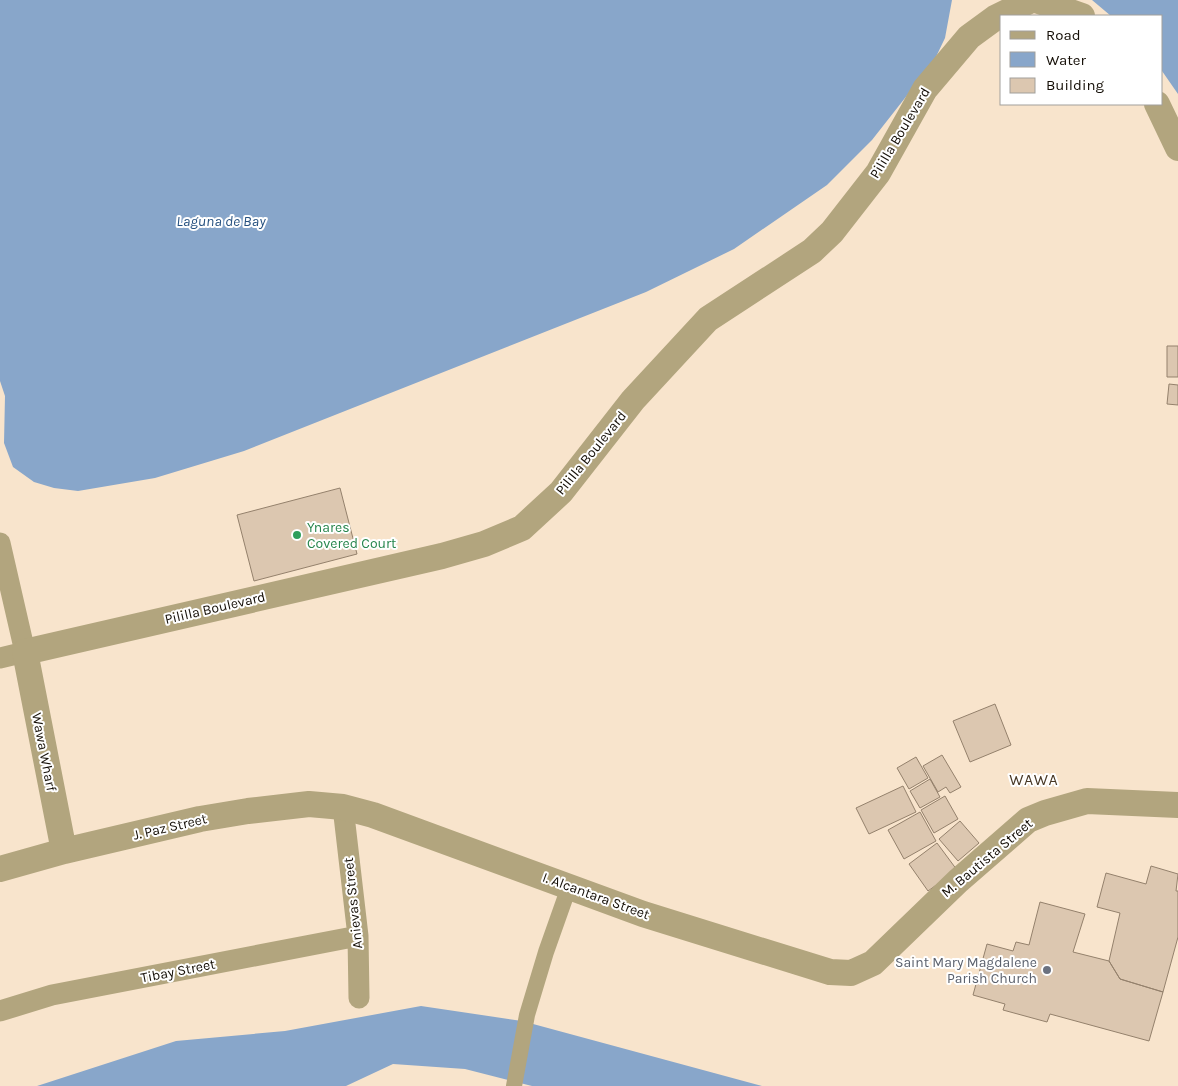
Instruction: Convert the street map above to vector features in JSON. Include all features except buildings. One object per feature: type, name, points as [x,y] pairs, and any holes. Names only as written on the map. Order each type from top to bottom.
[{"type":"street","name":"Pililla Boulevard","points":[[1001,15],[1031,0]]},
{"type":"street","points":[[1036,0],[1079,15]]},
{"type":"street","name":"Pililla Boulevard","points":[[0,658],[442,556],[484,544],[522,528],[561,492],[634,400],[708,319],[812,251],[832,232],[878,173],[926,89],[970,37],[1000,16]]},
{"type":"street","points":[[1158,105],[1178,148]]},
{"type":"street","points":[[0,543],[25,652]]},
{"type":"street","name":"Wawa Wharf","points":[[25,652],[64,852]]},
{"type":"street","name":"M. Bautista Street","points":[[851,972],[873,963],[958,881],[1028,820],[1087,801],[1178,805]]},
{"type":"street","name":"J. Paz Street","points":[[0,869],[200,819],[308,804],[343,807]]},
{"type":"street","name":"I. Alcantara Street","points":[[343,807],[373,815],[643,914],[830,972],[851,972]]},
{"type":"street","name":"Anievas Street","points":[[343,807],[358,936],[359,998]]},
{"type":"street","points":[[514,1086],[527,1015],[546,952],[569,887]]},
{"type":"street","name":"Tibay Street","points":[[0,1011],[52,995],[358,936]]},
{"type":"water","name":"Laguna de Bay","points":[[0,0],[952,0],[945,38],[934,61],[872,140],[827,185],[734,249],[646,292],[244,451],[155,478],[78,491],[54,488],[34,482],[13,467],[4,443],[5,396],[0,381]]},
{"type":"water","points":[[1092,0],[1178,0],[1178,94],[1163,72],[1163,15],[1110,15]]},
{"type":"water","points":[[421,1006],[522,1021],[762,1086],[532,1086],[465,1069],[393,1064],[346,1086],[37,1086],[176,1041],[285,1031]]},
{"type":"place","name":"Ynares Covered Court","points":[[297,535]]},
{"type":"place","name":"Saint Mary Magdalene Parish Church","points":[[1047,970]]},
{"type":"district","name":"WAWA","points":[[1034,779]]}]
